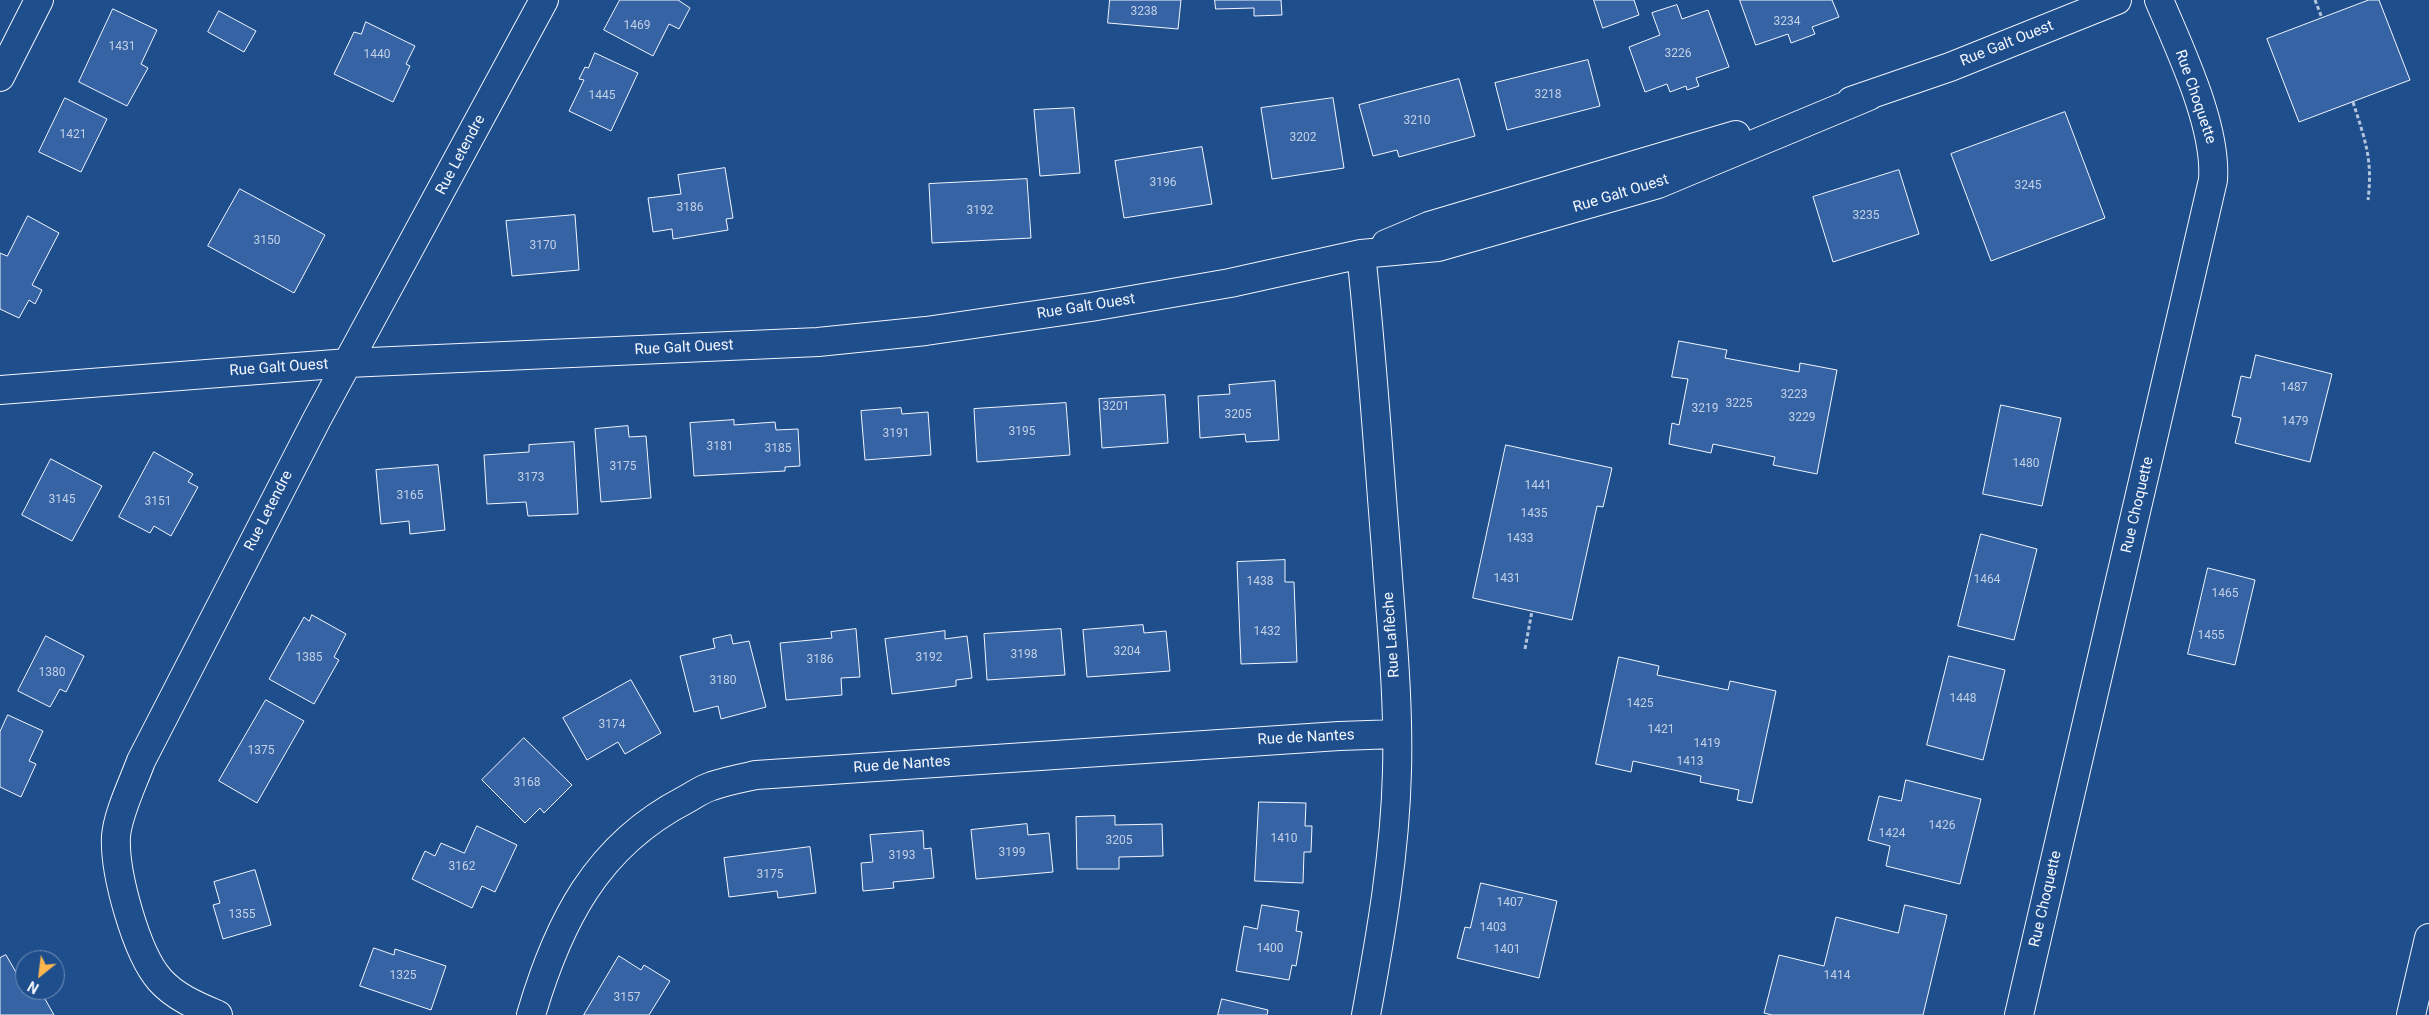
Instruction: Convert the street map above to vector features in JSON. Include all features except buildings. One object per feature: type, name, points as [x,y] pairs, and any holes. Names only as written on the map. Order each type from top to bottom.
[{"type":"main road","points":[[0,77],[39,0]]},
{"type":"main road","name":"Rue Letendre","points":[[218,1015],[184,1000],[159,980],[144,952],[124,899],[117,868],[116,835],[141,760],[317,418],[544,0]]},
{"type":"main road","name":"Rue Galt Ouest","points":[[0,390],[348,363],[818,342],[926,331],[1091,307],[1230,283],[1361,254],[1429,226],[1869,96],[1950,67],[2116,0]]},
{"type":"main road","name":"Rue Choquette","points":[[2019,1015],[2213,180],[2213,152],[2207,124],[2159,0]]},
{"type":"main road","name":"Rue Laflèche","points":[[1361,254],[1374,388],[1397,700],[1392,850],[1381,936],[1366,1015]]},
{"type":"main road","name":"Rue de Nantes","points":[[531,1015],[551,956],[586,884],[618,848],[661,812],[712,786],[756,775],[1339,736],[1397,734]]},
{"type":"main road","points":[[2411,1015],[2429,938]]},
{"type":"path","points":[[2315,0],[2322,18]]},
{"type":"path","points":[[2353,102],[2372,174],[2368,200]]},
{"type":"path","points":[[1525,650],[1532,611]]}]
